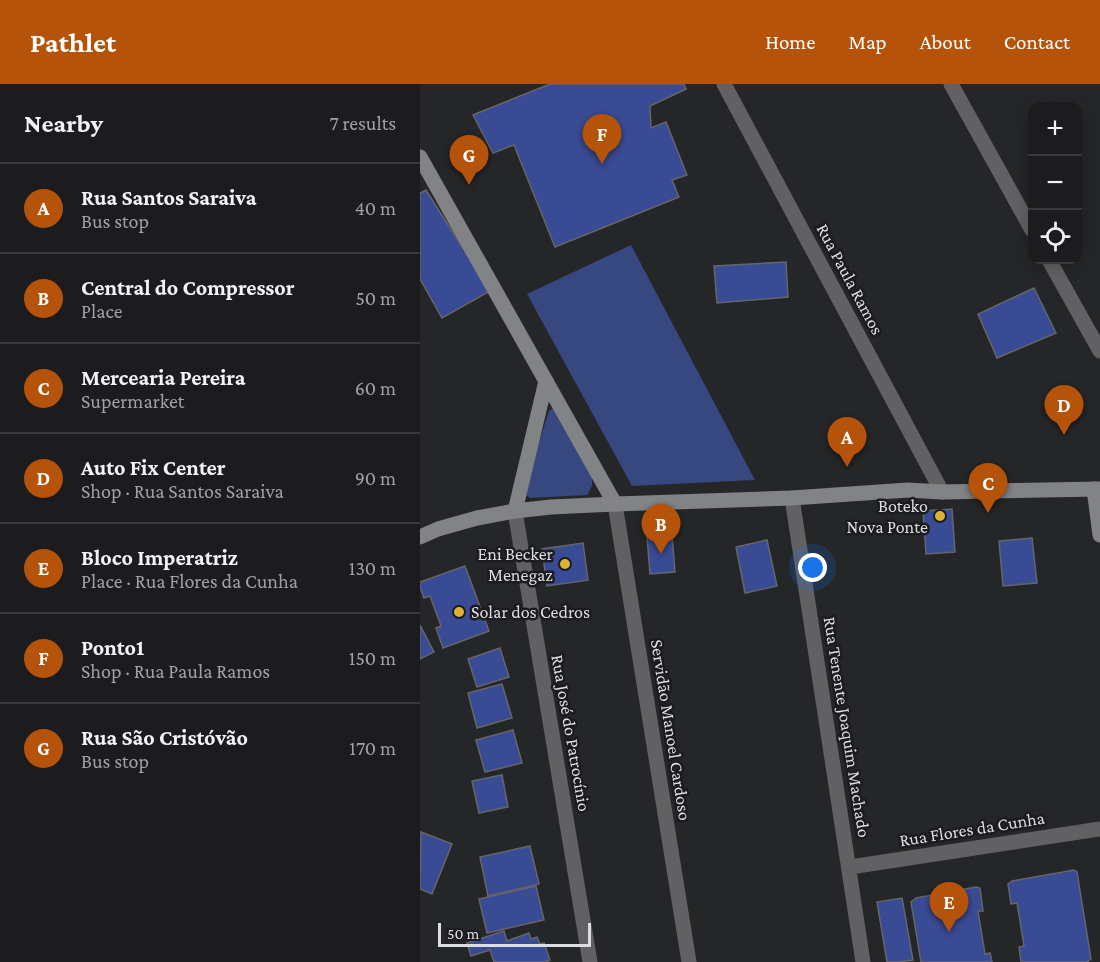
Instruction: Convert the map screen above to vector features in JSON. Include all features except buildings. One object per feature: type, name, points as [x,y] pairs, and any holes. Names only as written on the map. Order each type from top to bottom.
[{"type":"main road","points":[[420,157],[615,504]]},
{"type":"main road","points":[[515,511],[546,381]]},
{"type":"main road","points":[[420,537],[438,529],[477,518],[551,507],[792,498],[908,489],[942,492],[1097,489],[1100,535]]},
{"type":"street","name":"Rua Paula Ramos","points":[[724,84],[942,492]]},
{"type":"street","points":[[951,84],[1028,223]]},
{"type":"street","points":[[1051,264],[1100,351]]},
{"type":"street","name":"Rua Tenente Joaquim Machado","points":[[792,498],[863,962]]},
{"type":"street","name":"Servidão Manoel Cardoso","points":[[615,504],[689,962]]},
{"type":"street","name":"Rua José do Patrocínio","points":[[515,511],[590,962]]},
{"type":"street","name":"Rua Flores da Cunha","points":[[850,867],[1100,829]]},
{"type":"shaded area","points":[[631,245],[755,480],[632,486],[527,294]]},
{"type":"shaded area","points":[[555,407],[592,477],[592,486],[587,495],[530,498],[525,494],[524,488],[549,411]]},
{"type":"place","name":"Ponto1","points":[[602,164]]},
{"type":"place","name":"Rua São Cristóvão","points":[[469,185]]},
{"type":"place","name":"Auto Fix Center","points":[[1064,435]]},
{"type":"place","name":"Rua Santos Saraiva","points":[[847,467]]},
{"type":"place","name":"Mercearia Pereira","points":[[988,513]]},
{"type":"place","name":"Boteko Nova Ponte","points":[[940,516]]},
{"type":"place","name":"Central do Compressor","points":[[661,554]]},
{"type":"place","name":"Eni Becker Menegaz","points":[[565,564]]},
{"type":"place","name":"Solar dos Cedros","points":[[459,612]]},
{"type":"place","name":"Bloco Imperatriz","points":[[949,932]]}]
